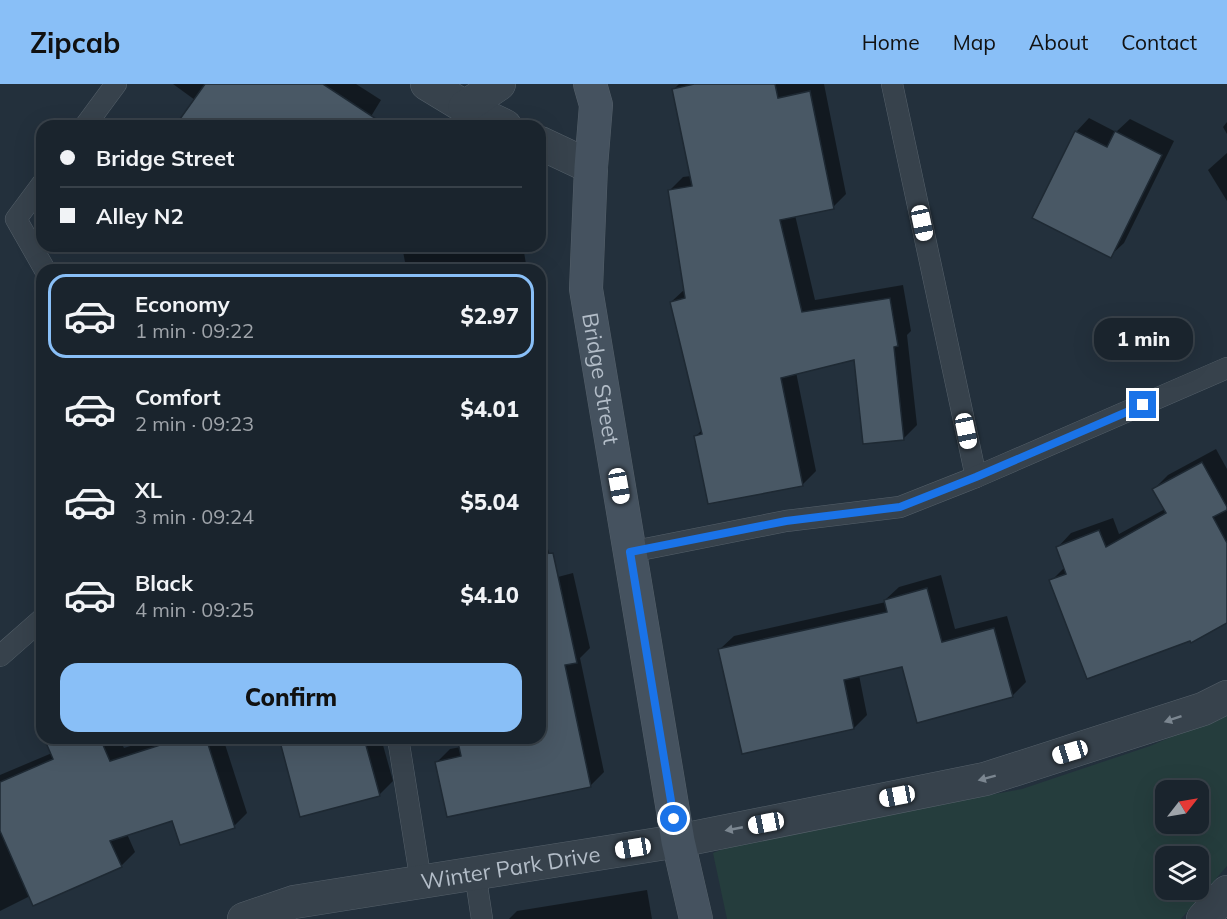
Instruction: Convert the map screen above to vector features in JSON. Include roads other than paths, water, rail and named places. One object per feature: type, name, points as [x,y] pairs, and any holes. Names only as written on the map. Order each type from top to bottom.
[{"type":"street","points":[[427,84],[465,107],[492,120]]},
{"type":"street","points":[[465,107],[499,84]]},
{"type":"street","name":"Bridge Street","points":[[590,84],[596,105],[586,289],[678,841],[696,919]]},
{"type":"street","points":[[546,146],[591,167]]},
{"type":"street","name":"Winter Park Drive","points":[[244,919],[294,902],[678,841],[985,779],[1180,717],[1227,697]]},
{"type":"street","points":[[1203,919],[1227,892]]},
{"type":"lane","points":[[89,120],[116,84]]},
{"type":"lane","points":[[892,84],[976,477]]},
{"type":"lane","points":[[36,192],[16,219],[42,264]]},
{"type":"lane","points":[[630,552],[786,521],[900,507],[976,477],[1227,368]]},
{"type":"lane","points":[[0,656],[36,623]]},
{"type":"lane","points":[[399,744],[421,882]]},
{"type":"lane","points":[[475,873],[482,919]]}]
